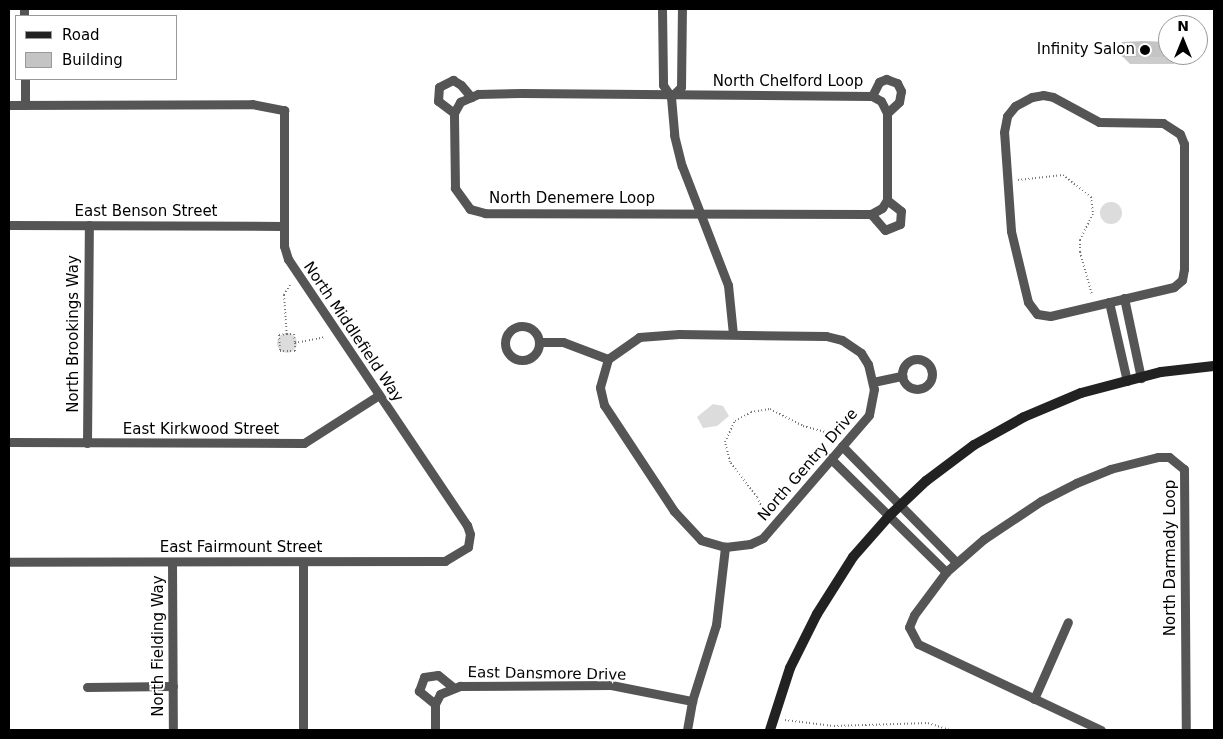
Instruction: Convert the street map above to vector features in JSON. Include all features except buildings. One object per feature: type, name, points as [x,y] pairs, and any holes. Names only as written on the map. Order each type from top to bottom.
[{"type":"street","points":[[662,9],[663,85],[671,96],[674,135],[682,166],[728,285],[733,334]]},
{"type":"street","points":[[471,97],[461,85],[452,80],[439,87],[438,101],[454,113],[460,102],[471,97],[521,94],[671,96],[681,87],[682,9]]},
{"type":"street","points":[[9,105],[25,105],[25,80]]},
{"type":"street","points":[[701,213],[871,214],[882,208],[887,200],[887,112],[899,102],[901,91],[897,83],[890,80],[879,82],[872,96]]},
{"type":"street","name":"North Chelford Loop","points":[[671,96],[872,96],[881,102],[887,112]]},
{"type":"street","points":[[1032,96],[1053,97],[1099,122],[1163,123],[1180,134],[1184,144],[1182,280],[1174,287],[1109,302],[1050,316],[1037,314],[1028,302],[1012,231],[1006,171],[1007,116],[1022,101],[1032,96]]},
{"type":"street","name":"North Middlefield Way","points":[[25,105],[252,104],[284,110],[284,226],[288,259],[467,525],[468,547]]},
{"type":"street","name":"North Denemere Loop","points":[[454,113],[455,188],[460,200],[470,209],[486,213],[701,213]]},
{"type":"street","points":[[871,214],[885,230],[900,224],[901,211],[887,200]]},
{"type":"street","name":"East Benson Street","points":[[9,226],[284,226]]},
{"type":"street","name":"North Brookings Way","points":[[87,443],[89,226]]},
{"type":"street","points":[[1124,298],[1141,378]]},
{"type":"street","points":[[1109,302],[1127,381]]},
{"type":"street","points":[[687,730],[692,701],[716,625],[725,547],[701,540],[687,526],[604,405],[600,388],[608,359],[639,337],[733,334],[826,336],[842,340],[860,353],[873,382],[902,376]]},
{"type":"street","points":[[539,342],[563,342],[608,359]]},
{"type":"street","points":[[770,730],[790,668],[817,614],[853,557],[900,505],[974,445],[1024,417],[1081,393],[1141,378],[1214,366]]},
{"type":"street","name":"North Gentry Drive","points":[[725,547],[750,544],[763,538],[869,415],[873,382]]},
{"type":"street","name":"East Kirkwood Street","points":[[9,442],[304,443],[379,396]]},
{"type":"street","points":[[842,446],[956,562]]},
{"type":"street","name":"North Darmady Loop","points":[[1101,730],[914,640],[910,627],[914,615],[946,572],[956,562],[1033,507],[1076,483],[1110,469],[1158,456],[1169,457],[1184,469],[1186,730]]},
{"type":"street","points":[[830,458],[946,572]]},
{"type":"street","name":"East Fairmount Street","points":[[9,562],[445,562],[468,547]]},
{"type":"street","name":"North Fielding Way","points":[[172,562],[173,730]]},
{"type":"street","points":[[303,563],[304,730]]},
{"type":"street","points":[[1034,699],[1068,622]]},
{"type":"street","points":[[435,730],[435,704],[419,690],[424,677],[438,675],[453,687]]},
{"type":"street","name":"East Dansmore Drive","points":[[435,704],[440,694],[453,687],[611,685],[692,701]]},
{"type":"street","points":[[87,687],[173,686]]},
{"type":"path","points":[[1015,181],[1063,175],[1091,198],[1093,214],[1080,240],[1080,252],[1092,295]]},
{"type":"path","points":[[287,334],[284,295],[290,285]]},
{"type":"path","points":[[287,334],[294,334],[294,351],[281,352],[279,335],[287,334]]},
{"type":"path","points":[[295,343],[326,337]]},
{"type":"path","points":[[767,517],[757,497],[730,462],[725,442],[734,421],[751,412],[770,410],[803,426],[838,435]]},
{"type":"path","points":[[785,720],[834,726],[928,723],[949,730]]},
{"type":"shaded area","points":[[1111,202],[1119,205],[1122,213],[1119,221],[1111,224],[1103,221],[1100,213],[1103,205]]},
{"type":"shaded area","points":[[287,333],[294,336],[297,343],[294,350],[287,353],[280,350],[277,343],[280,336]]},
{"type":"shaded area","points":[[713,404],[723,406],[729,416],[717,426],[703,428],[697,417]]},
{"type":"place","name":"Infinity Salon","points":[[1145,50]]}]
